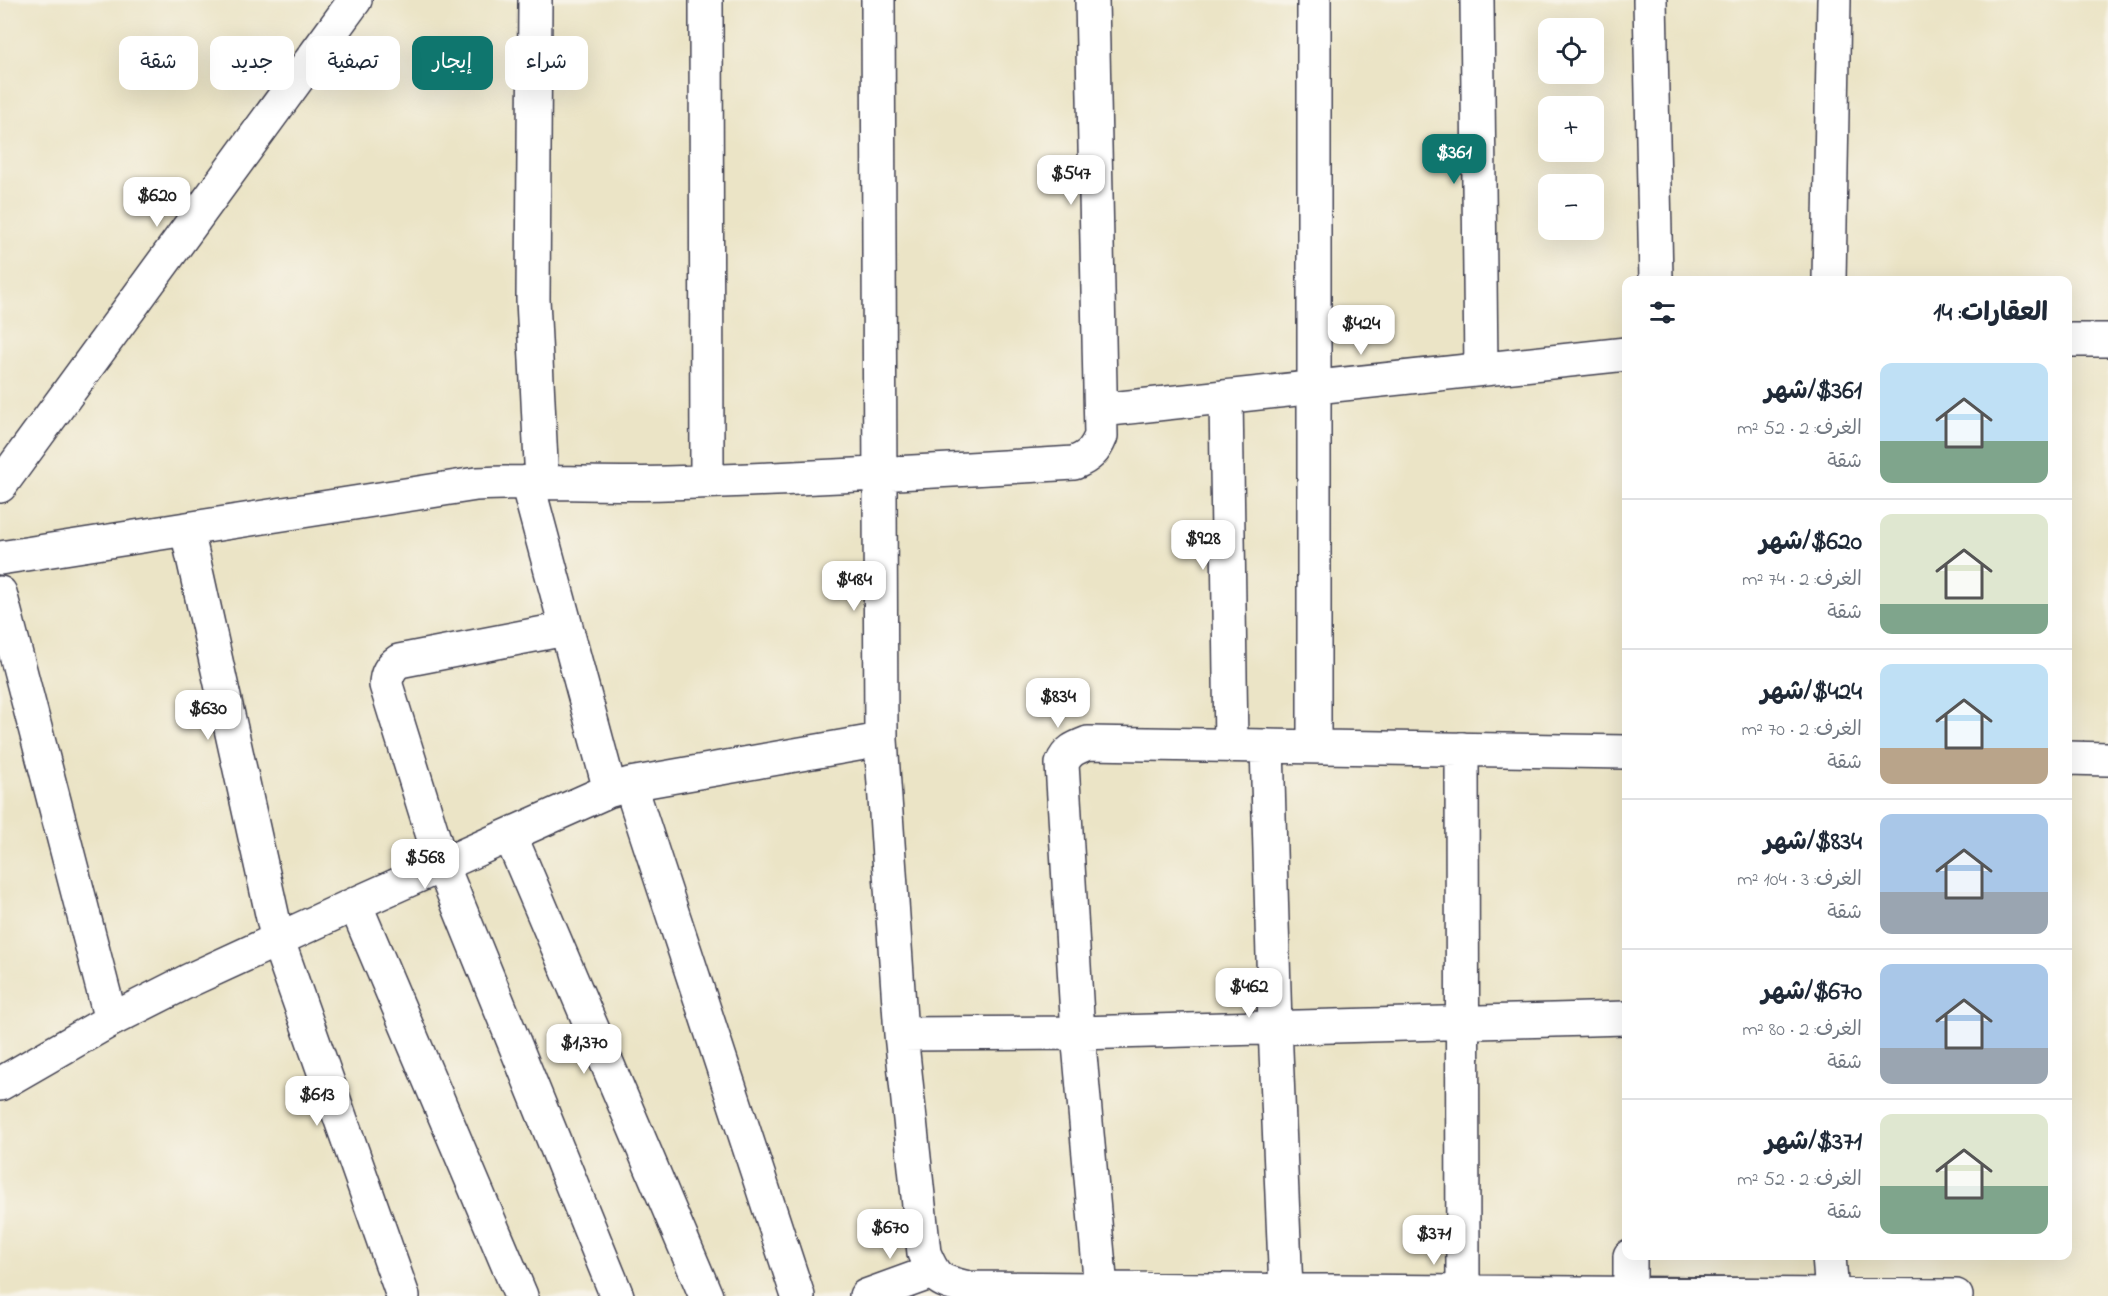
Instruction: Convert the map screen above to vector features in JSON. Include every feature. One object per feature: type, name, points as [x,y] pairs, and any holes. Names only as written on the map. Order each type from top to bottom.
[{"type":"street","points":[[0,486],[355,0]]},
{"type":"street","points":[[535,0],[533,299],[535,482],[565,629],[798,1296]]},
{"type":"street","points":[[706,0],[707,481]]},
{"type":"street","points":[[878,0],[881,740],[901,1034],[924,1253],[932,1272],[943,1282],[969,1288],[1956,1296]]},
{"type":"street","points":[[0,558],[476,484],[535,482],[616,484],[879,475],[1074,463],[1087,459],[1096,450],[1101,436],[1092,0]]},
{"type":"street","points":[[1314,0],[1314,747]]},
{"type":"street","points":[[1478,0],[1481,369]]},
{"type":"street","points":[[1650,0],[1656,276]]},
{"type":"street","points":[[1829,276],[1834,0]]},
{"type":"street","points":[[2072,340],[2108,340]]},
{"type":"street","points":[[1101,410],[1622,354]]},
{"type":"street","points":[[1227,397],[1231,745]]},
{"type":"street","points":[[187,530],[278,941],[403,1296]]},
{"type":"street","points":[[0,593],[111,1020]]},
{"type":"street","points":[[565,629],[399,661],[393,664],[387,674],[386,685],[442,865],[617,1296]]},
{"type":"street","points":[[0,1084],[111,1020],[190,980],[620,787],[881,740]]},
{"type":"street","points":[[1101,1289],[1078,1033],[1062,764],[1066,754],[1088,743],[1622,752]]},
{"type":"street","points":[[1267,746],[1275,1027],[1286,1290]]},
{"type":"street","points":[[1462,749],[1463,1292]]},
{"type":"street","points":[[2072,758],[2108,759]]},
{"type":"street","points":[[510,835],[706,1296]]},
{"type":"street","points":[[355,904],[521,1296]]},
{"type":"street","points":[[901,1034],[1078,1033],[1622,1018]]},
{"type":"street","points":[[1630,1260],[1630,1293]]},
{"type":"street","points":[[1829,1260],[1832,1295]]},
{"type":"street","points":[[866,1296],[932,1272]]}]
